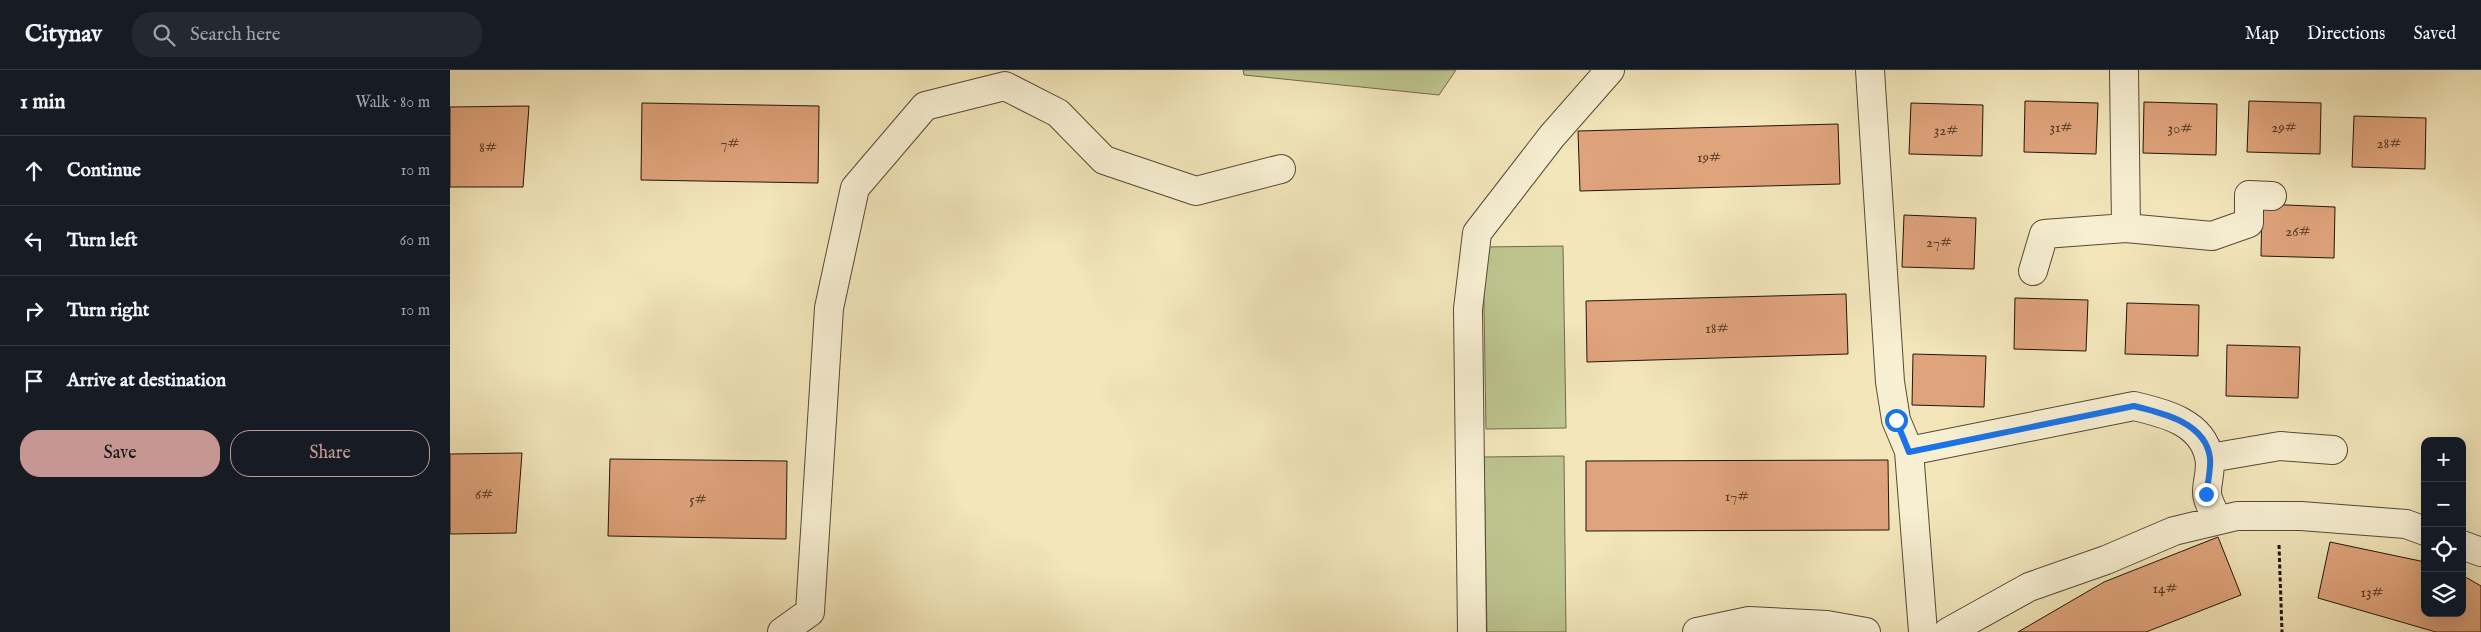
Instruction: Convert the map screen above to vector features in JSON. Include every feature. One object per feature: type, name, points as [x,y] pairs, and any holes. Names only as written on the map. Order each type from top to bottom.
[{"type":"street","points":[[1472,632],[1468,309],[1477,233],[1552,136],[1610,70]]},
{"type":"street","points":[[1870,70],[1890,382],[1896,420],[1909,452],[1923,632]]},
{"type":"street","points":[[2124,70],[2126,228]]},
{"type":"street","points":[[782,632],[810,612],[829,308],[855,188],[926,106],[1005,86],[1058,113],[1104,160],[1196,191],[1281,170]]},
{"type":"street","points":[[2033,271],[2044,234],[2126,228],[2212,236],[2249,223],[2249,194],[2272,196]]},
{"type":"street","points":[[1909,452],[2134,406],[2162,412],[2194,428],[2205,444],[2210,458],[2206,494],[2218,520]]},
{"type":"street","points":[[2210,458],[2280,446],[2333,450]]},
{"type":"street","points":[[1948,632],[2029,587],[2106,560],[2174,531],[2218,520],[2237,516],[2278,516],[2406,524],[2421,530]]},
{"type":"street","points":[[2466,546],[2481,552]]},
{"type":"street","points":[[1697,632],[1749,621],[1827,625],[1866,632]]},
{"type":"path","points":[[2278,516],[2282,632]]},
{"type":"green space","points":[[1243,70],[1456,70],[1439,95],[1244,75]]},
{"type":"green space","points":[[1563,246],[1566,428],[1486,429],[1483,247]]},
{"type":"green space","points":[[1564,456],[1566,632],[1487,632],[1484,457]]},
{"type":"building","points":[[2025,101],[2098,103],[2096,154],[2024,152]]},
{"type":"building","points":[[2249,101],[2321,103],[2320,154],[2247,152]]},
{"type":"building","points":[[2144,102],[2217,104],[2216,155],[2143,153]]},
{"type":"building","points":[[642,103],[819,106],[818,183],[641,180]]},
{"type":"building","points":[[1911,103],[1983,105],[1982,156],[1909,154]]},
{"type":"building","points":[[529,106],[523,187],[450,187],[450,107]]},
{"type":"building","points":[[2354,116],[2426,118],[2425,169],[2352,167]]},
{"type":"building","points":[[1838,124],[1840,184],[1580,191],[1578,131]]},
{"type":"building","points":[[2262,204],[2335,207],[2334,258],[2261,256]]},
{"type":"building","points":[[1904,215],[1976,218],[1974,269],[1902,267]]},
{"type":"building","points":[[1846,294],[1848,354],[1587,362],[1586,301]]},
{"type":"building","points":[[2015,298],[2088,300],[2086,351],[2014,349]]},
{"type":"building","points":[[2127,303],[2199,305],[2198,356],[2125,354]]},
{"type":"building","points":[[2227,345],[2300,347],[2298,398],[2226,396]]},
{"type":"building","points":[[1913,354],[1986,356],[1984,407],[1912,405]]},
{"type":"building","points":[[522,453],[516,533],[450,534],[450,454]]},
{"type":"building","points":[[610,459],[787,461],[786,539],[608,536]]},
{"type":"building","points":[[1888,460],[1889,530],[1586,531],[1586,461]]},
{"type":"building","points":[[2218,537],[2241,595],[2146,632],[2018,632],[2104,582]]},
{"type":"building","points":[[2330,542],[2421,561],[2421,617],[2466,617],[2466,577],[2481,586],[2481,632],[2436,632],[2318,598]]},
{"type":"route","points":[[1896,420],[1909,452],[2134,406],[2162,412],[2194,428],[2205,444],[2210,458],[2206,494]]}]
